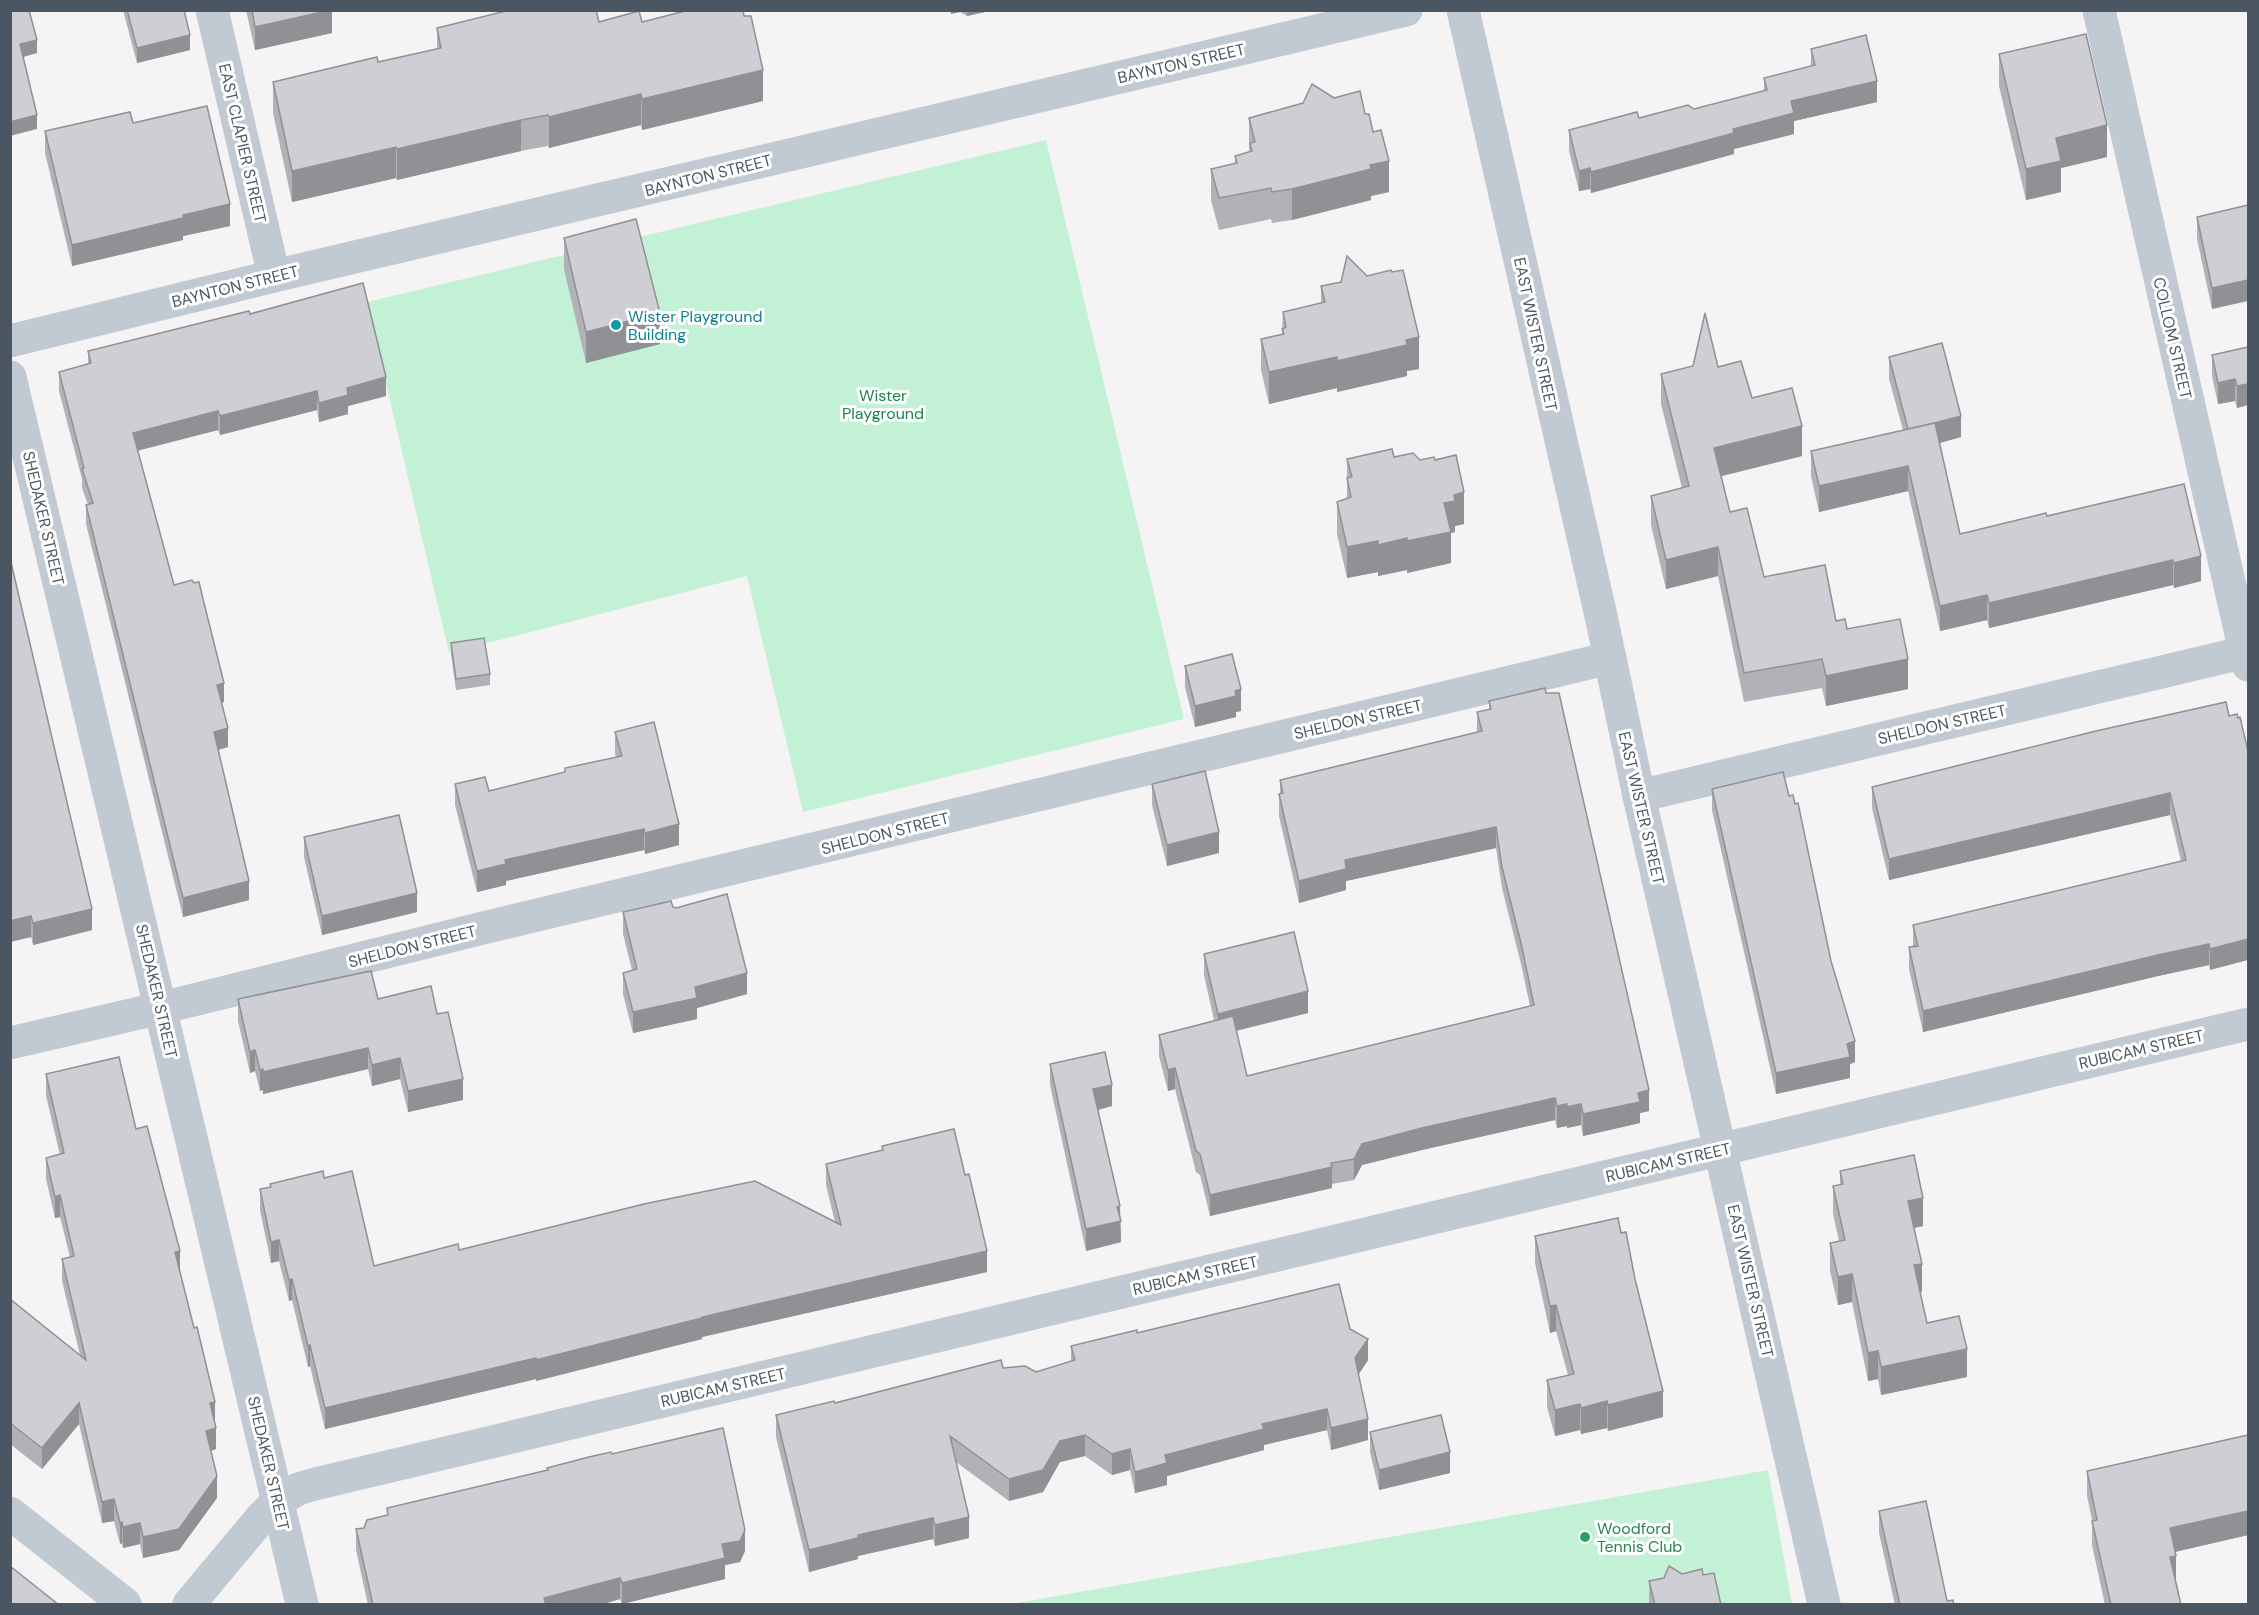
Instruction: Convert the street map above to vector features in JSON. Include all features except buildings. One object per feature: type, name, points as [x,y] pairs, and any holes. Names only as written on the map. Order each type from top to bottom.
[{"type":"street","name":"EAST CLAPIER STREET","points":[[213,10],[274,276]]},
{"type":"street","name":"BAYNTON STREET","points":[[10,341],[274,276],[1406,10]]},
{"type":"street","name":"EAST WISTER STREET","points":[[1463,10],[1610,658],[1639,796],[1722,1150],[1824,1605]]},
{"type":"street","name":"COLLOM STREET","points":[[2099,10],[2247,658]]},
{"type":"street","name":"SHEDAKER STREET","points":[[10,377],[302,1605]]},
{"type":"street","name":"SHELDON STREET","points":[[10,1042],[161,1008],[1610,658]]},
{"type":"street","name":"SHELDON STREET","points":[[1639,796],[2247,658]]},
{"type":"street","name":"RUBICAM STREET","points":[[189,1605],[261,1518],[278,1501],[298,1489],[315,1484],[2248,1024]]},
{"type":"street","points":[[10,1513],[126,1605]]},
{"type":"green space","name":"Wister Playground","points":[[1046,140],[1184,719],[803,812],[747,576],[449,653],[367,302]]},
{"type":"green space","name":"Woodford Tennis Club","points":[[1768,1470],[1792,1604],[1012,1604]]},
{"type":"place","name":"Wister Playground Building","points":[[616,325]]},
{"type":"place","name":"Woodford Tennis Club","points":[[1585,1537]]}]
